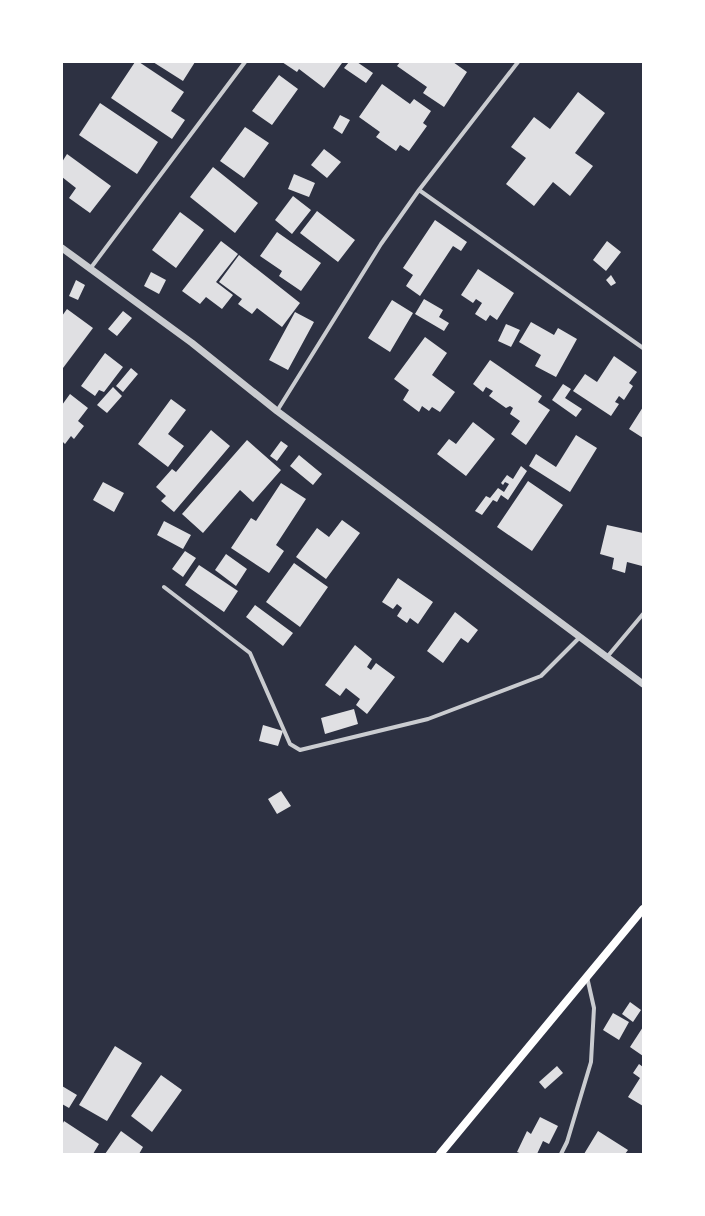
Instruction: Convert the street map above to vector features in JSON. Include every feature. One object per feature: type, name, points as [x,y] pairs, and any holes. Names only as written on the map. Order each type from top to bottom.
[{"type":"main road","points":[[440,1154],[643,909]]},
{"type":"street","points":[[90,269],[244,62]]},
{"type":"street","points":[[276,411],[382,244],[419,190],[518,62]]},
{"type":"street","points":[[419,190],[643,348]]},
{"type":"street","points":[[62,248],[192,343],[276,411],[579,638],[643,684]]},
{"type":"street","points":[[164,586],[250,653],[290,744],[300,750],[428,719],[541,676],[579,638]]},
{"type":"street","points":[[606,658],[643,614]]},
{"type":"street","points":[[561,1154],[567,1142],[591,1062],[594,1008],[587,976]]},
{"type":"building","points":[[135,62],[139,62],[184,92],[171,111],[185,120],[172,139],[111,98]]},
{"type":"building","points":[[153,62],[195,62],[183,81]]},
{"type":"building","points":[[282,62],[342,63],[324,88],[299,69],[297,72]]},
{"type":"building","points":[[349,62],[357,62],[373,73],[366,83],[344,68]]},
{"type":"building","points":[[400,62],[453,62],[467,72],[444,107],[423,93],[427,87],[397,66]]},
{"type":"building","points":[[279,75],[298,89],[272,125],[252,111]]},
{"type":"building","points":[[382,84],[410,104],[414,99],[431,111],[423,123],[427,126],[409,151],[400,145],[396,151],[376,137],[380,132],[359,117]]},
{"type":"building","points":[[578,92],[605,113],[575,153],[593,166],[570,196],[553,182],[534,206],[506,184],[526,158],[511,147],[534,117],[550,129]]},
{"type":"building","points":[[100,103],[158,142],[137,174],[79,135]]},
{"type":"building","points":[[340,115],[350,120],[342,134],[333,128]]},
{"type":"building","points":[[245,127],[269,143],[244,178],[220,161]]},
{"type":"building","points":[[324,149],[341,162],[327,178],[311,165]]},
{"type":"building","points":[[67,154],[111,186],[90,213],[69,198],[76,188],[62,177],[62,162]]},
{"type":"building","points":[[213,167],[258,203],[235,233],[190,197]]},
{"type":"building","points":[[294,174],[315,183],[309,197],[288,189]]},
{"type":"building","points":[[293,196],[311,210],[292,234],[275,220]]},
{"type":"building","points":[[317,211],[355,240],[338,262],[300,233]]},
{"type":"building","points":[[180,212],[204,230],[176,268],[152,250]]},
{"type":"building","points":[[435,220],[467,242],[461,251],[453,246],[420,296],[406,286],[413,275],[403,268]]},
{"type":"building","points":[[277,232],[321,263],[301,291],[279,276],[282,271],[260,256]]},
{"type":"building","points":[[221,241],[238,254],[216,282],[233,295],[222,309],[206,297],[200,304],[182,291]]},
{"type":"building","points":[[607,241],[621,252],[606,271],[593,260]]},
{"type":"building","points":[[239,255],[300,303],[282,327],[257,308],[252,314],[238,304],[242,299],[219,282]]},
{"type":"building","points":[[478,269],[514,293],[497,320],[490,315],[486,321],[475,314],[482,303],[476,299],[473,303],[461,295]]},
{"type":"building","points":[[151,272],[166,280],[159,294],[144,286]]},
{"type":"building","points":[[611,275],[616,283],[611,286],[606,280]]},
{"type":"building","points":[[76,280],[85,285],[78,300],[69,296]]},
{"type":"building","points":[[424,299],[443,310],[439,317],[449,323],[444,331],[415,314]]},
{"type":"building","points":[[392,300],[413,313],[390,352],[368,338]]},
{"type":"building","points":[[67,309],[93,328],[63,368],[62,316]]},
{"type":"building","points":[[123,311],[132,318],[117,336],[108,329]]},
{"type":"building","points":[[295,312],[314,322],[288,370],[269,360]]},
{"type":"building","points":[[531,322],[554,335],[558,328],[577,339],[556,377],[535,366],[541,355],[519,342]]},
{"type":"building","points":[[506,324],[520,330],[511,347],[498,341]]},
{"type":"building","points":[[425,337],[447,353],[432,375],[455,392],[440,412],[432,407],[429,411],[422,406],[419,412],[403,400],[409,390],[394,379]]},
{"type":"building","points":[[105,353],[123,367],[104,392],[99,390],[95,396],[81,386]]},
{"type":"building","points":[[614,356],[637,372],[629,383],[633,386],[624,400],[619,396],[615,402],[619,404],[611,416],[573,391],[585,374],[597,382]]},
{"type":"building","points":[[490,360],[542,396],[538,402],[550,410],[526,445],[511,434],[520,421],[510,414],[513,408],[510,406],[506,408],[489,396],[493,391],[486,387],[483,392],[473,384]]},
{"type":"building","points":[[131,368],[138,374],[123,392],[116,386]]},
{"type":"building","points":[[563,384],[571,389],[565,398],[582,409],[576,417],[552,400]]},
{"type":"building","points":[[113,387],[122,396],[107,413],[97,405]]},
{"type":"building","points":[[70,394],[88,408],[78,421],[84,426],[74,439],[71,436],[65,444],[62,441],[62,405]]},
{"type":"building","points":[[171,399],[186,410],[168,434],[184,446],[168,467],[138,444]]},
{"type":"building","points":[[643,407],[643,438],[629,429]]},
{"type":"building","points":[[473,422],[495,439],[466,476],[437,454],[449,439],[456,444]]},
{"type":"building","points":[[211,430],[230,446],[174,512],[161,501],[166,496],[156,487],[172,469],[176,472]]},
{"type":"building","points":[[576,435],[597,448],[570,492],[529,466],[536,454],[556,467]]},
{"type":"building","points":[[247,440],[281,470],[253,502],[240,490],[203,533],[182,514]]},
{"type":"building","points":[[281,441],[288,446],[277,461],[270,456]]},
{"type":"building","points":[[299,455],[322,474],[313,485],[290,466]]},
{"type":"building","points":[[521,466],[527,471],[508,500],[501,495],[497,502],[493,500],[482,515],[475,511],[486,496],[490,498],[498,488],[504,492],[509,484],[505,482],[503,485],[501,483],[507,475],[513,479]]},
{"type":"building","points":[[528,481],[563,505],[532,551],[497,527]]},
{"type":"building","points":[[103,482],[124,493],[114,512],[93,500]]},
{"type":"building","points":[[281,483],[306,499],[276,545],[284,551],[269,573],[231,548],[251,518],[256,521]]},
{"type":"building","points":[[342,520],[360,533],[326,579],[296,557],[317,528],[329,537]]},
{"type":"building","points":[[164,521],[191,535],[183,549],[157,535]]},
{"type":"building","points":[[607,525],[643,533],[642,566],[627,562],[625,573],[612,569],[614,558],[600,554]]},
{"type":"building","points":[[185,551],[196,558],[183,577],[172,569]]},
{"type":"building","points":[[226,554],[247,569],[236,586],[215,570]]},
{"type":"building","points":[[294,563],[328,587],[300,627],[266,602]]},
{"type":"building","points":[[199,565],[238,591],[224,612],[185,585]]},
{"type":"building","points":[[398,578],[433,602],[418,624],[410,618],[407,623],[397,616],[402,608],[397,604],[393,609],[382,602]]},
{"type":"building","points":[[255,605],[293,633],[283,646],[246,617]]},
{"type":"building","points":[[455,612],[478,630],[468,643],[461,638],[443,663],[427,651]]},
{"type":"building","points":[[355,645],[372,659],[367,667],[371,670],[376,663],[395,677],[367,714],[356,705],[360,699],[346,688],[340,696],[325,685]]},
{"type":"building","points":[[354,709],[358,724],[325,734],[321,718]]},
{"type":"building","points":[[263,725],[283,731],[278,746],[259,741]]},
{"type":"building","points":[[281,791],[291,806],[277,814],[268,799]]},
{"type":"building","points":[[630,1002],[641,1010],[633,1022],[622,1014]]},
{"type":"building","points":[[613,1013],[629,1022],[619,1040],[603,1030]]},
{"type":"building","points":[[643,1027],[643,1056],[630,1047]]},
{"type":"building","points":[[115,1046],[142,1063],[107,1121],[79,1105]]},
{"type":"building","points":[[639,1064],[643,1067],[643,1106],[628,1097],[640,1078],[633,1073]]},
{"type":"building","points":[[557,1066],[563,1073],[545,1089],[539,1082]]},
{"type":"building","points":[[161,1075],[182,1090],[152,1132],[131,1116]]},
{"type":"building","points":[[62,1086],[77,1095],[69,1108],[62,1104]]},
{"type":"building","points":[[540,1117],[558,1126],[549,1144],[543,1141],[537,1154],[522,1154],[517,1152],[527,1131],[531,1134]]},
{"type":"building","points":[[64,1121],[99,1144],[93,1154],[62,1154],[62,1125]]},
{"type":"building","points":[[121,1131],[143,1147],[139,1154],[105,1154]]},
{"type":"building","points":[[598,1131],[628,1150],[625,1154],[584,1154]]}]
